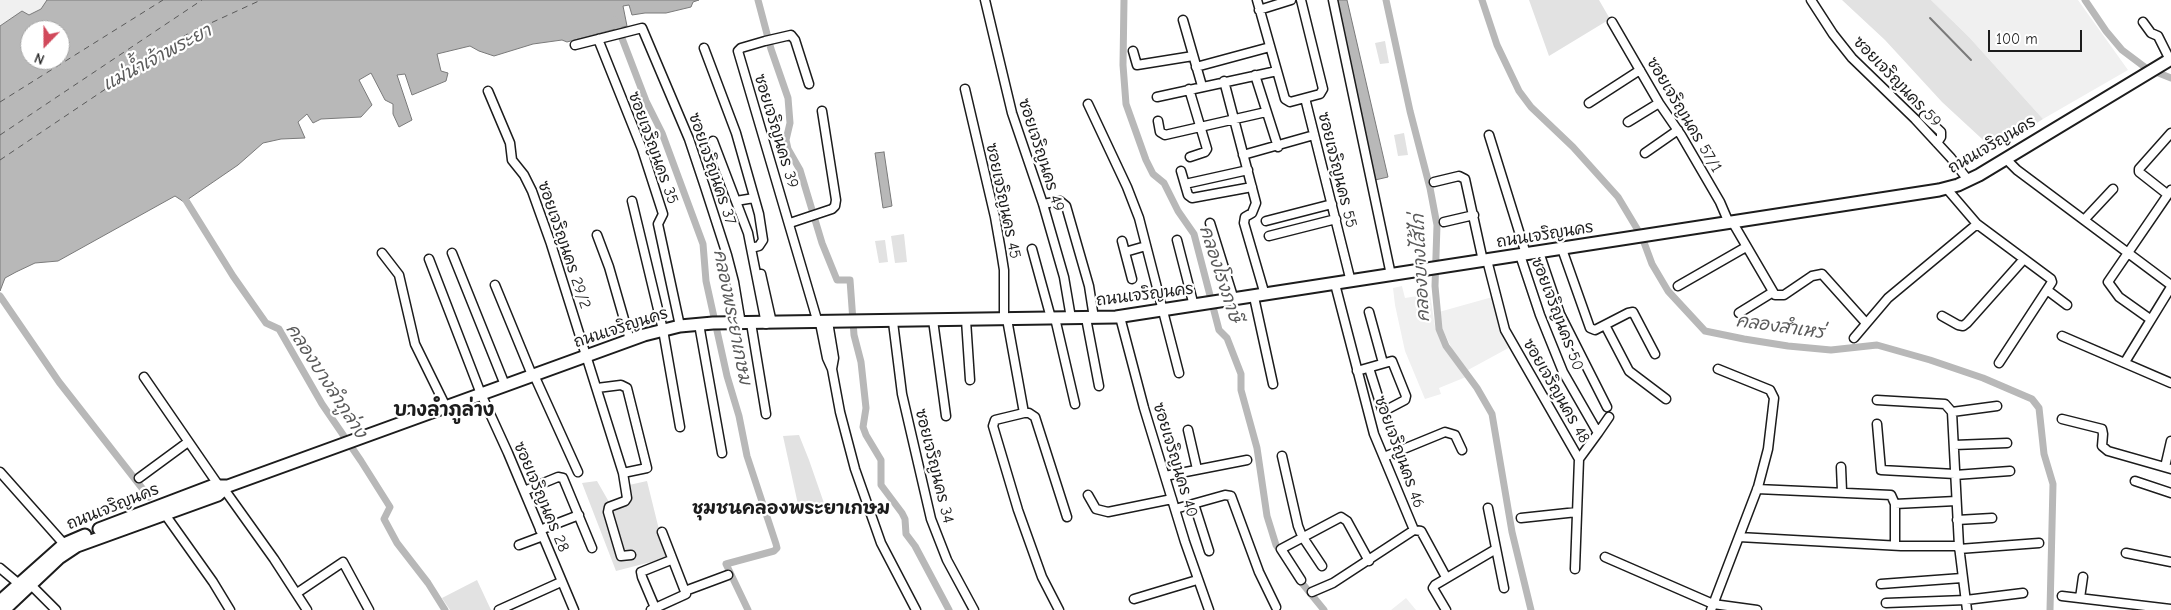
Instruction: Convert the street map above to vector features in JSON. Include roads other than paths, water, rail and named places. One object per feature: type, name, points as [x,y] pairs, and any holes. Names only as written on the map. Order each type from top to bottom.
[{"type":"main road","name":"ถนนเจริญนคร","points":[[4,610],[25,584],[64,544],[124,518],[212,486],[224,487],[630,340],[664,330],[680,326],[715,323],[893,322],[1120,316],[1164,311],[1947,189],[2006,159],[2169,60]]},
{"type":"main road","name":"ถนนเจริญนคร","points":[[0,601],[67,551],[164,513],[218,495],[224,487]]},
{"type":"street","name":"ซอยเจริญนคร 49","points":[[985,0],[1012,113],[1043,204],[1064,276],[1071,318]]},
{"type":"street","name":"ซอยเจริญนคร 55","points":[[1256,0],[1287,101],[1305,98],[1351,282]]},
{"type":"street","points":[[1259,10],[1291,0]]},
{"type":"street","points":[[1301,0],[1323,89],[1320,94],[1305,98]]},
{"type":"street","points":[[1333,0],[1391,275]]},
{"type":"street","name":"ซอยเจริญนคร 59","points":[[1811,0],[1833,34],[1852,58],[1937,143],[1968,180]]},
{"type":"street","points":[[1183,20],[1202,86]]},
{"type":"street","name":"ซอยเจริญนคร 57/1","points":[[1612,22],[1773,292]]},
{"type":"street","points":[[2143,22],[2151,33],[2158,36],[2169,60]]},
{"type":"street","name":"ซอยเจริญนคร 37","points":[[598,39],[642,28],[689,139],[727,255],[746,323],[766,414]]},
{"type":"street","name":"ซอยเจริญนคร 39","points":[[809,84],[793,37],[786,35],[768,40],[741,48],[738,53],[834,358],[832,369],[840,412],[855,469],[882,543],[916,610]]},
{"type":"street","points":[[575,45],[598,39]]},
{"type":"street","name":"ซอยเจริญนคร 35","points":[[598,39],[644,156],[663,214],[658,224],[680,326]]},
{"type":"street","points":[[1196,67],[1270,47]]},
{"type":"street","points":[[704,48],[736,133],[764,236],[761,244],[752,246]]},
{"type":"street","points":[[1133,51],[1138,74]]},
{"type":"street","points":[[1137,65],[1193,56]]},
{"type":"street","points":[[1589,103],[1640,70]]},
{"type":"street","points":[[1157,97],[1277,71]]},
{"type":"street","points":[[1255,75],[1278,147]]},
{"type":"street","points":[[1224,81],[1256,203],[1252,213],[1245,217],[1244,223],[1259,296],[1273,384]]},
{"type":"street","name":"ซอยเจริญนคร 45","points":[[964,89],[995,217],[1004,270],[1006,319],[1024,414]]},
{"type":"street","points":[[1190,89],[1207,149],[1205,152],[1190,157]]},
{"type":"street","name":"ซอยเจริญนคร 29/2","points":[[488,91],[510,142],[512,160],[524,175],[532,191],[552,244],[597,388],[623,473],[627,498],[625,501],[609,507],[608,512],[621,556],[631,555]]},
{"type":"street","points":[[1628,122],[1659,103]]},
{"type":"street","points":[[1088,104],[1127,187],[1139,218],[1179,373]]},
{"type":"street","points":[[790,223],[832,210],[836,200],[822,111]]},
{"type":"street","points":[[1158,122],[1160,132],[1165,134],[1200,128],[1266,112]]},
{"type":"street","points":[[1924,116],[1941,132],[1941,137],[1937,143]]},
{"type":"street","points":[[1644,153],[1678,130]]},
{"type":"street","points":[[2150,319],[2119,297],[2108,285],[2169,195],[2139,172],[2139,169],[2171,133]]},
{"type":"street","points":[[1243,155],[1278,147],[1314,135]]},
{"type":"street","name":"ซอยเจริญนคร 50","points":[[1488,135],[1540,315],[1563,372],[1598,433]]},
{"type":"street","points":[[713,141],[752,246],[769,324]]},
{"type":"street","points":[[2006,159],[2017,170],[2171,286],[2125,362]]},
{"type":"street","points":[[1185,184],[1248,170]]},
{"type":"street","points":[[1181,171],[1188,195],[1192,198],[1252,187]]},
{"type":"street","name":"ซอยเจริญนคร 48","points":[[1434,182],[1459,176],[1463,178],[1501,319],[1508,335],[1579,459],[1575,569]]},
{"type":"street","points":[[1947,189],[1977,224],[2051,279],[2047,290],[1998,364]]},
{"type":"street","points":[[2084,220],[2113,189]]},
{"type":"street","points":[[736,201],[754,198]]},
{"type":"street","points":[[632,201],[664,330],[680,427]]},
{"type":"street","points":[[1043,204],[1060,201],[1066,206],[1089,286],[1090,318],[1099,386]]},
{"type":"street","points":[[1266,221],[1332,204]]},
{"type":"street","points":[[1444,222],[1474,215]]},
{"type":"street","points":[[1269,236],[1336,219]]},
{"type":"street","points":[[1210,222],[1234,300]]},
{"type":"street","points":[[1854,338],[1888,298],[1977,224]]},
{"type":"street","points":[[597,235],[609,267],[630,340]]},
{"type":"street","points":[[1177,240],[1194,306]]},
{"type":"street","points":[[1122,241],[1132,279]]},
{"type":"street","points":[[1125,252],[1146,246]]},
{"type":"street","points":[[1678,286],[1746,247]]},
{"type":"street","points":[[1032,249],[1053,318],[1074,404]]},
{"type":"street","points":[[1562,249],[1589,326],[1595,330],[1628,312],[1636,313],[1655,354]]},
{"type":"street","points":[[1539,252],[1560,314],[1607,407]]},
{"type":"street","points":[[382,253],[399,275],[415,344],[446,407]]},
{"type":"street","points":[[452,253],[505,385]]},
{"type":"street","name":"ซอยเจริญนคร 28","points":[[429,259],[481,394],[574,610]]},
{"type":"street","points":[[1942,316],[1963,326],[2024,259]]},
{"type":"street","points":[[1738,314],[1773,292],[1779,296],[1784,295],[1812,276],[1822,274],[1866,323]]},
{"type":"street","name":"ซอยเจริญนคร 46","points":[[1335,284],[1374,434],[1414,530],[1421,531],[1446,577]]},
{"type":"street","points":[[495,285],[533,375],[578,472]]},
{"type":"street","points":[[2047,290],[2067,305]]},
{"type":"street","points":[[1369,312],[1383,363]]},
{"type":"street","name":"ซอยเจริญนคร 40","points":[[1120,316],[1175,509],[1197,580],[1209,610]]},
{"type":"street","points":[[933,320],[946,416]]},
{"type":"street","points":[[966,320],[970,380]]},
{"type":"street","name":"ซอยเจริญนคร 34","points":[[893,322],[902,394],[931,519],[947,560],[974,610]]},
{"type":"street","points":[[699,324],[722,453]]},
{"type":"street","points":[[1605,325],[1629,371],[1666,399]]},
{"type":"street","points":[[2062,336],[2171,382]]},
{"type":"street","points":[[1357,371],[1390,360],[1394,363],[1406,396],[1403,402],[1386,410],[1382,409],[1369,368]]},
{"type":"street","points":[[1712,607],[1757,489],[1768,449],[1774,398],[1770,390],[1718,369]]},
{"type":"street","points":[[144,377],[188,442],[224,487],[307,610]]},
{"type":"street","points":[[597,388],[621,385],[627,388],[647,468],[623,473]]},
{"type":"street","points":[[1877,400],[1945,404],[1952,412],[1959,547],[1967,610]]},
{"type":"street","points":[[1952,412],[1997,406]]},
{"type":"street","points":[[1059,610],[1036,562],[993,426],[995,420],[1024,414],[1032,415],[1036,419],[1067,516]]},
{"type":"street","points":[[1579,459],[1609,417]]},
{"type":"street","points":[[2062,418],[2102,429],[2102,446],[2108,451],[2168,468],[2171,441]]},
{"type":"street","points":[[1877,424],[1882,470],[1955,474],[2010,471]]},
{"type":"street","points":[[1188,430],[1197,469]]},
{"type":"street","points":[[1384,456],[1445,432],[1455,435],[1462,450]]},
{"type":"street","points":[[139,478],[188,442]]},
{"type":"street","points":[[1954,445],[2007,443]]},
{"type":"street","points":[[1282,456],[1302,536],[1322,566]]},
{"type":"street","points":[[1166,476],[1247,460]]},
{"type":"street","points":[[1841,467],[1842,491]]},
{"type":"street","points":[[0,472],[64,544]]},
{"type":"street","points":[[524,491],[560,476],[565,482],[592,548]]},
{"type":"street","points":[[2135,481],[2171,493]]},
{"type":"street","points":[[1757,489],[1842,491],[1890,495],[1895,504],[1895,545]]},
{"type":"street","points":[[1088,495],[1093,506],[1108,512],[1172,499]]},
{"type":"street","points":[[1175,509],[1230,496],[1259,572],[1276,607]]},
{"type":"street","points":[[1895,504],[1956,501]]},
{"type":"street","points":[[1194,504],[1209,551]]},
{"type":"street","points":[[1488,508],[1504,588]]},
{"type":"street","points":[[1521,518],[1577,512]]},
{"type":"street","points":[[164,513],[213,582],[230,610]]},
{"type":"street","points":[[519,545],[579,515]]},
{"type":"street","points":[[1302,580],[1281,550],[1282,547],[1341,517],[1344,518],[1369,561]]},
{"type":"street","points":[[1957,520],[1992,518]]},
{"type":"street","points":[[1312,592],[1333,583],[1414,530]]},
{"type":"street","points":[[662,532],[671,560],[685,591],[685,596],[654,609],[641,574],[671,560]]},
{"type":"street","points":[[1738,537],[1959,547],[2039,543]]},
{"type":"street","points":[[1446,610],[1434,588],[1435,585],[1496,549]]},
{"type":"street","points":[[2126,553],[2171,562]]},
{"type":"street","points":[[297,593],[351,557]]},
{"type":"street","points":[[1605,557],[1712,607],[1757,610]]},
{"type":"street","points":[[343,562],[369,610]]},
{"type":"street","points":[[0,568],[25,584],[56,610]]},
{"type":"street","points":[[685,591],[728,575]]},
{"type":"street","points":[[2080,598],[2083,576]]},
{"type":"street","points":[[1881,584],[1962,578]]},
{"type":"street","points":[[1134,599],[1197,580]]},
{"type":"street","points":[[499,610],[561,582]]},
{"type":"street","points":[[1886,603],[1966,600],[2023,593]]},
{"type":"street","points":[[2062,596],[2171,609]]},
{"type":"water","name":"แม่น้ำเจ้าพระยา","points":[[47,0],[699,0],[693,2],[691,7],[666,13],[632,15],[629,5],[623,6],[627,26],[567,42],[562,40],[533,44],[494,56],[470,46],[437,54],[441,71],[448,73],[446,81],[412,95],[405,74],[397,75],[412,120],[399,127],[393,114],[393,104],[385,100],[371,73],[359,80],[372,105],[361,117],[321,119],[313,123],[307,114],[298,122],[305,138],[281,139],[263,143],[238,165],[184,202],[175,196],[58,261],[35,263],[16,272],[5,278],[0,291],[0,26],[22,11],[29,15],[41,9]]},
{"type":"water","points":[[1337,0],[1347,0],[1388,177],[1375,180]]},
{"type":"water","points":[[884,152],[892,206],[883,208],[875,153]]},
{"type":"waterway","points":[[758,0],[771,49],[788,98],[790,123],[786,140],[788,149],[800,170],[822,243],[837,280],[850,280],[854,335],[861,362],[866,408],[863,427],[881,460],[881,485],[902,513],[905,519],[906,534],[915,546],[949,610]]},
{"type":"waterway","name":"คลองโรงภาษี","points":[[1124,0],[1123,65],[1126,104],[1153,174],[1164,183],[1178,211],[1194,234],[1219,330],[1227,338],[1241,374],[1241,390],[1257,448],[1267,516],[1276,545],[1283,555]]},
{"type":"waterway","name":"คลองบางไส้ไก่","points":[[1386,0],[1437,225],[1435,286],[1439,329],[1446,346],[1477,388],[1492,414],[1512,532],[1531,610]]},
{"type":"waterway","name":"คลองสำเหร่","points":[[1482,0],[1497,45],[1519,91],[1531,107],[1573,147],[1618,197],[1642,237],[1652,264],[1668,291],[1705,331],[1788,346],[1831,350],[1877,345],[1983,378],[2032,399],[2039,408],[2044,454],[2053,484],[2050,610]]},
{"type":"waterway","points":[[2085,0],[2106,31],[2122,50],[2146,68],[2171,78]]},
{"type":"waterway","points":[[1930,18],[1971,60]]},
{"type":"waterway","name":"คลองพระยาเกษม","points":[[615,20],[646,101],[662,133],[703,244],[706,281],[727,376],[739,416],[747,456],[777,548],[774,551],[726,564],[748,610]]},
{"type":"waterway","name":"คลองบางลำภูล่าง","points":[[182,194],[233,276],[266,323],[279,329],[322,404],[390,507],[384,519],[397,543],[428,583],[445,610]]},
{"type":"waterway","points":[[0,296],[59,382],[149,497]]},
{"type":"waterway","name":"คลองโรงภาษี","points":[[1297,577],[1324,610]]},
{"type":"district","name":"บางลำภูล่าง","points":[[444,411]]},
{"type":"district","name":"ชุมชนคลองพระยาเกษม","points":[[791,509]]}]
